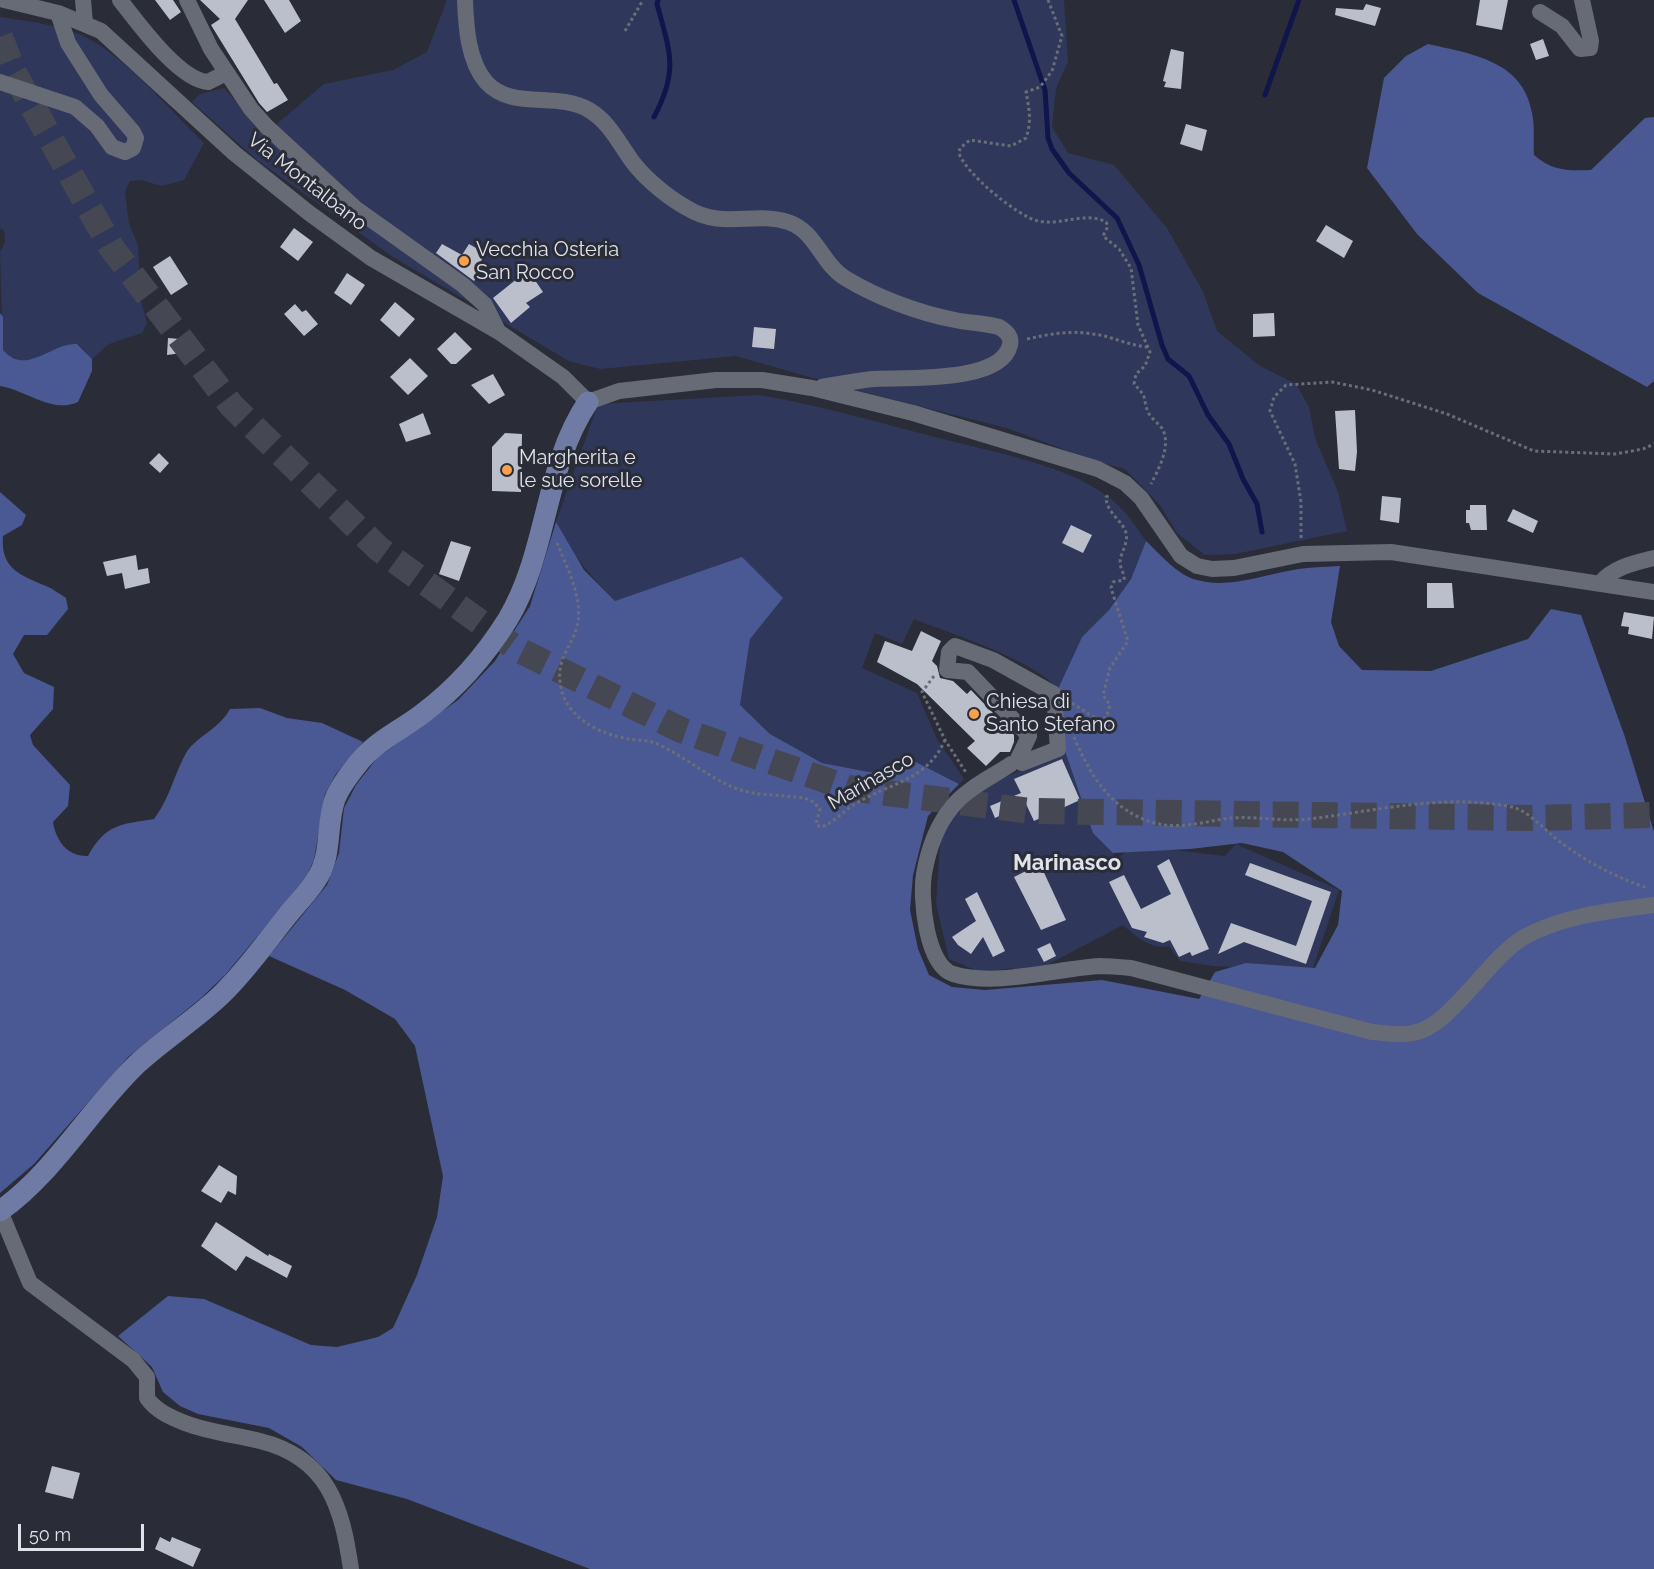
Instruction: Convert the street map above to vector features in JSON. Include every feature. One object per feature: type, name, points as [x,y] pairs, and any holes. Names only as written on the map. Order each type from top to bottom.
[{"type":"main road","points":[[0,1211],[17,1199],[42,1174],[137,1064],[222,994],[313,885],[323,866],[334,801],[339,790],[378,744],[435,704],[463,680],[480,660],[520,598],[530,572],[565,449],[577,419],[588,402]]},
{"type":"street","name":"Via Montalbano","points":[[4,0],[58,13],[101,30],[234,153],[336,234],[371,258],[499,332],[562,377],[588,402]]},
{"type":"street","points":[[82,0],[85,23]]},
{"type":"street","points":[[120,0],[138,23],[190,77],[208,82],[226,73]]},
{"type":"street","points":[[187,0],[211,49],[226,73],[267,127],[355,208],[485,305],[499,332]]},
{"type":"street","points":[[465,0],[466,21],[474,59],[479,72],[494,90],[522,99],[560,101],[589,110],[613,131],[644,175],[688,209],[727,221],[767,217],[790,222],[813,239],[829,265],[844,278],[888,298],[952,320],[999,327],[1006,331],[1010,342],[1006,353],[994,364],[951,376],[871,379],[812,388]]},
{"type":"street","points":[[1540,12],[1556,21],[1580,49],[1585,50],[1590,48],[1591,41],[1582,0]]},
{"type":"street","points":[[0,82],[75,107],[97,126],[112,147],[124,152],[133,148],[136,138],[133,132],[101,95],[68,43],[58,13]]},
{"type":"street","points":[[588,402],[619,391],[716,380],[762,380],[812,388],[913,413],[1098,469],[1125,483],[1141,498],[1181,556],[1197,566],[1212,570],[1234,568],[1303,554],[1391,552],[1654,592]]},
{"type":"street","points":[[1600,583],[1608,574],[1621,567],[1654,558]]},
{"type":"street","points":[[956,646],[993,660],[1054,694],[1058,749],[1022,763],[1018,759],[1029,736],[968,672],[947,670],[949,652],[956,646]]},
{"type":"street","points":[[1011,764],[953,805],[941,823],[924,875],[924,904],[930,941],[939,964],[952,974],[973,978],[1039,974],[1101,966],[1131,968],[1372,1032],[1416,1033],[1436,1022],[1505,951],[1526,936],[1590,913],[1654,905]]},
{"type":"street","points":[[0,1211],[30,1283],[133,1360],[147,1377],[147,1398],[160,1411],[200,1429],[279,1448],[314,1469],[338,1503],[345,1527],[351,1569]]},
{"type":"path","points":[[625,31],[643,0]]},
{"type":"path","points":[[1048,0],[1062,36],[1052,71],[1040,87],[1026,92],[1030,103],[1030,127],[1026,138],[1011,146],[970,140],[964,143],[959,153],[982,182],[1022,213],[1038,221],[1064,222],[1086,217],[1106,222],[1108,226],[1103,236],[1119,249],[1131,268],[1138,325],[1149,347],[1149,358],[1136,374],[1134,384],[1148,400],[1149,414],[1163,430],[1166,439],[1156,473],[1141,498]]},
{"type":"path","points":[[1010,342],[1063,331],[1094,334],[1136,346],[1149,347]]},
{"type":"path","points":[[1303,554],[1301,502],[1295,464],[1270,411],[1274,397],[1286,384],[1332,382],[1372,390],[1447,414],[1534,451],[1615,454],[1643,449],[1654,444]]},
{"type":"path","points":[[1066,701],[1095,718],[1106,718],[1110,705],[1103,695],[1103,686],[1110,668],[1128,641],[1111,588],[1113,582],[1124,580],[1125,577],[1120,562],[1125,548],[1125,531],[1106,501],[1107,495],[1117,497]]},
{"type":"path","name":"Marinasco","points":[[545,513],[579,608],[577,628],[565,649],[559,679],[562,695],[580,719],[602,732],[625,739],[648,740],[668,748],[710,777],[737,789],[765,796],[811,800],[820,809],[816,824],[820,827],[870,795],[908,780],[934,761],[945,740]]},
{"type":"path","points":[[947,670],[939,671],[922,692],[945,740],[976,788]]},
{"type":"path","points":[[1072,732],[1088,770],[1113,800],[1134,814],[1156,823],[1187,826],[1241,818],[1306,820],[1424,803],[1482,802],[1515,808],[1605,872],[1654,891]]},
{"type":"shaded area","points":[[447,0],[1064,0],[1068,62],[1056,88],[1052,127],[1068,153],[1114,165],[1167,228],[1203,292],[1217,331],[1260,366],[1296,384],[1309,407],[1315,438],[1338,492],[1347,531],[1235,554],[1205,555],[1177,533],[1160,505],[1125,469],[1092,460],[1007,428],[855,390],[736,356],[600,369],[569,361],[393,257],[257,160],[192,102],[200,94],[224,88],[265,134],[324,84],[393,70],[427,52]]},
{"type":"shaded area","points":[[0,17],[61,28],[96,43],[129,68],[204,143],[184,180],[162,186],[140,180],[130,181],[125,191],[129,224],[138,245],[141,301],[147,323],[142,333],[109,344],[92,359],[78,344],[68,345],[30,360],[21,361],[3,351],[0,252],[5,242],[4,230],[0,228]]},
{"type":"shaded area","points":[[1428,44],[1493,62],[1518,81],[1527,95],[1532,113],[1534,155],[1554,167],[1568,170],[1591,170],[1645,118],[1654,117],[1654,381],[1647,387],[1478,293],[1417,234],[1367,168],[1384,78],[1406,56]]},
{"type":"shaded area","points":[[0,313],[3,317],[3,350],[12,357],[21,360],[30,359],[58,348],[77,344],[92,359],[92,371],[78,402],[58,405],[0,386]]},
{"type":"shaded area","points":[[759,395],[823,408],[1020,458],[1067,474],[1089,484],[1119,506],[1146,541],[1131,579],[1109,610],[1082,637],[1058,689],[1046,678],[1012,658],[914,619],[902,644],[875,633],[862,668],[917,693],[937,739],[964,779],[959,784],[914,761],[885,775],[822,763],[770,734],[740,705],[750,639],[783,598],[615,601],[582,564],[562,534],[556,522],[598,404]]},
{"type":"shaded area","points":[[0,492],[26,515],[22,525],[3,536],[5,557],[9,564],[21,575],[49,587],[66,598],[68,609],[47,635],[24,635],[13,654],[24,673],[54,687],[53,709],[30,735],[33,745],[70,785],[68,806],[53,822],[60,841],[69,851],[88,856],[101,837],[115,827],[154,819],[164,803],[189,748],[219,723],[230,709],[260,708],[287,718],[322,723],[363,742],[336,774],[325,794],[314,860],[307,875],[286,902],[225,975],[200,999],[128,1057],[34,1164],[0,1193]]},
{"type":"shaded area","points":[[556,522],[584,570],[615,601],[742,557],[783,598],[750,639],[740,705],[770,734],[822,763],[885,775],[914,761],[959,784],[928,816],[913,875],[910,910],[918,949],[929,975],[952,987],[985,990],[1102,980],[1199,999],[1215,972],[1246,963],[1315,968],[1338,925],[1342,891],[1283,852],[1242,843],[1190,849],[1113,853],[1093,833],[1066,754],[1058,689],[1082,637],[1109,610],[1131,579],[1146,541],[1169,564],[1183,574],[1209,582],[1233,582],[1299,569],[1340,566],[1331,622],[1339,646],[1362,670],[1431,671],[1528,639],[1551,609],[1581,615],[1625,737],[1654,832],[1654,1569],[590,1569],[407,1499],[336,1480],[302,1447],[269,1428],[198,1414],[180,1406],[163,1392],[152,1367],[118,1336],[168,1296],[204,1299],[311,1345],[337,1347],[378,1337],[393,1328],[417,1275],[437,1217],[443,1176],[415,1046],[395,1019],[345,990],[269,956],[327,885],[339,853],[344,808],[356,785],[378,757],[458,700],[495,661],[530,606]]},
{"type":"shaded area","points":[[1067,750],[1088,810],[1116,858],[1137,846],[1225,856],[1236,844],[1339,890],[1312,971],[1213,966],[1180,961],[1169,946],[1150,944],[1138,938],[1123,925],[1022,978],[1012,968],[982,973],[949,959],[936,904],[940,843],[951,801]]},
{"type":"building","points":[[155,0],[173,0],[181,12],[170,20]]},
{"type":"building","points":[[200,0],[248,0],[235,19],[274,84],[277,83],[288,100],[267,112],[259,103],[211,25],[220,19]]},
{"type":"building","points":[[264,0],[289,0],[301,21],[285,33]]},
{"type":"building","points":[[1480,0],[1508,0],[1502,30],[1476,25]]},
{"type":"building","points":[[1366,4],[1381,8],[1375,26],[1335,15],[1336,8],[1363,10]]},
{"type":"building","points":[[1543,39],[1549,56],[1536,60],[1530,44]]},
{"type":"building","points":[[1171,49],[1184,52],[1181,89],[1164,87],[1166,82],[1163,81]]},
{"type":"building","points":[[1186,124],[1207,130],[1202,151],[1180,144]]},
{"type":"building","points":[[1326,225],[1353,241],[1344,258],[1316,241]]},
{"type":"building","points":[[294,228],[313,242],[298,261],[280,247]]},
{"type":"building","points":[[442,244],[462,255],[469,244],[485,253],[479,265],[483,268],[474,281],[436,253]]},
{"type":"building","points":[[170,256],[188,284],[171,295],[153,267]]},
{"type":"building","points":[[528,270],[543,292],[526,303],[530,307],[511,323],[493,298]]},
{"type":"building","points":[[347,273],[365,285],[351,305],[334,293]]},
{"type":"building","points":[[395,302],[415,319],[399,337],[380,320]]},
{"type":"building","points":[[295,304],[302,312],[306,310],[318,324],[304,336],[284,314]]},
{"type":"building","points":[[1274,313],[1275,336],[1253,337],[1253,314]]},
{"type":"building","points":[[754,327],[776,329],[774,349],[752,347]]},
{"type":"building","points":[[455,332],[472,349],[456,364],[451,364],[437,349]]},
{"type":"building","points":[[168,338],[180,339],[182,353],[167,355]]},
{"type":"building","points":[[410,358],[428,376],[408,395],[390,377]]},
{"type":"building","points":[[493,374],[505,395],[489,404],[471,385]]},
{"type":"building","points":[[1355,410],[1357,452],[1355,471],[1339,469],[1335,411]]},
{"type":"building","points":[[423,413],[431,434],[406,442],[399,424]]},
{"type":"building","name":"Margherita e le sue sorelle","points":[[505,433],[522,434],[521,492],[492,491],[492,447]]},
{"type":"building","points":[[159,453],[169,463],[160,473],[149,463]]},
{"type":"building","points":[[1382,496],[1401,498],[1399,523],[1380,520]]},
{"type":"building","points":[[1470,505],[1486,505],[1487,530],[1471,530],[1469,523],[1466,523],[1466,510],[1470,510]]},
{"type":"building","points":[[1513,509],[1538,521],[1533,533],[1507,521]]},
{"type":"building","points":[[1071,525],[1092,535],[1083,553],[1062,543]]},
{"type":"building","points":[[451,541],[471,547],[459,581],[439,574]]},
{"type":"building","points":[[136,555],[138,570],[148,568],[150,583],[125,589],[122,573],[107,576],[103,562]]},
{"type":"building","points":[[1427,583],[1452,583],[1454,608],[1427,608]]},
{"type":"building","points":[[1624,612],[1654,617],[1652,639],[1628,634],[1629,627],[1621,626]]},
{"type":"building","points":[[921,631],[941,641],[932,661],[937,666],[940,678],[953,681],[967,694],[971,690],[1014,735],[1010,752],[1000,752],[986,766],[967,748],[975,741],[917,684],[877,662],[885,641],[912,651]]},
{"type":"building","points":[[1062,759],[1080,800],[1034,821],[1026,804],[995,818],[990,806],[1021,793],[1014,779]]},
{"type":"building","points":[[1169,859],[1209,949],[1192,956],[1190,952],[1179,957],[1170,940],[1163,943],[1144,937],[1147,932],[1132,928],[1109,882],[1124,875],[1141,909],[1171,894],[1157,866]]},
{"type":"building","points":[[1250,863],[1331,892],[1306,964],[1244,942],[1218,954],[1231,923],[1296,946],[1312,901],[1245,875]]},
{"type":"building","points":[[1040,864],[1066,920],[1041,930],[1014,877]]},
{"type":"building","points":[[977,892],[1005,951],[993,957],[983,937],[971,954],[958,945],[952,937],[976,921],[965,899]]},
{"type":"building","points":[[1050,943],[1056,956],[1044,962],[1037,949]]},
{"type":"building","points":[[219,1165],[237,1176],[236,1195],[228,1191],[221,1203],[201,1191]]},
{"type":"building","points":[[216,1222],[268,1256],[269,1254],[292,1266],[287,1278],[246,1256],[236,1271],[201,1246]]},
{"type":"building","points":[[52,1466],[80,1473],[73,1499],[45,1492]]},
{"type":"building","points":[[160,1537],[170,1542],[172,1537],[201,1549],[193,1567],[155,1549]]},
{"type":"waterway","points":[[654,117],[667,86],[670,61],[658,0]]},
{"type":"waterway","points":[[1014,0],[1045,90],[1048,138],[1052,149],[1069,173],[1117,218],[1139,265],[1168,359],[1189,376],[1208,415],[1229,444],[1243,479],[1257,504],[1262,532]]},
{"type":"waterway","points":[[1265,95],[1299,0]]},
{"type":"tunnel","points":[[0,37],[14,73],[111,247],[231,405],[379,549],[517,649],[681,730],[848,788],[1030,811],[1532,818],[1654,815]]},
{"type":"place","name":"Vecchia Osteria San Rocco","points":[[464,261]]},
{"type":"place","name":"Margherita e le sue sorelle","points":[[507,470]]},
{"type":"place","name":"Chiesa di Santo Stefano","points":[[974,714]]},
{"type":"district","name":"Marinasco","points":[[1067,863]]}]
